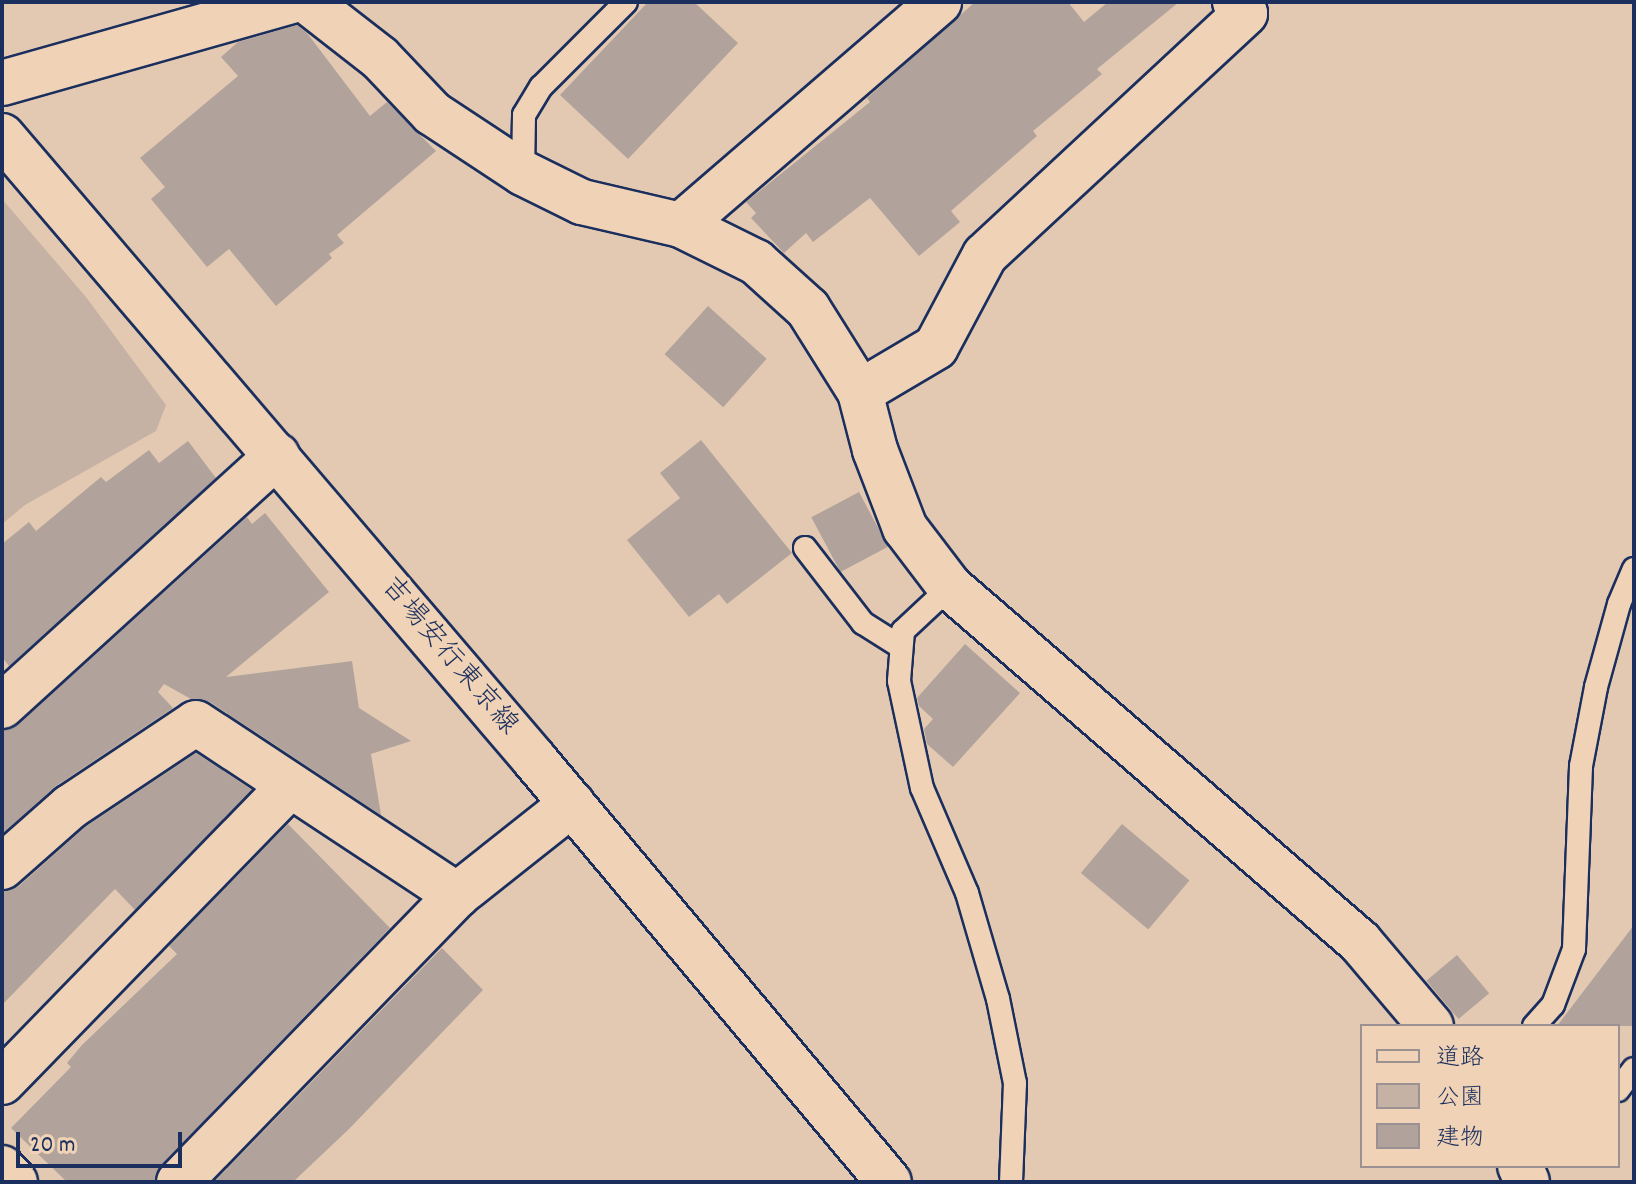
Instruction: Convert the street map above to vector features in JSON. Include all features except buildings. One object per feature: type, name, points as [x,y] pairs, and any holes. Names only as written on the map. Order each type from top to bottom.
[{"type":"street","points":[[2,83],[289,2]]},
{"type":"street","points":[[308,2],[380,58],[432,113],[523,173],[582,202],[681,225],[756,262],[808,309],[860,392],[875,450],[905,528],[950,587],[1360,942],[1429,1024]]},
{"type":"street","points":[[681,225],[939,2]]},
{"type":"street","points":[[860,392],[936,347],[985,255],[1245,13],[1235,2]]},
{"type":"street","name":"吉場安行東京線","points":[[2,136],[277,456],[889,1182]]},
{"type":"street","points":[[2,706],[277,456]]},
{"type":"street","points":[[2,867],[70,807],[196,723],[457,895]]},
{"type":"street","points":[[2,1082],[290,786]]},
{"type":"street","points":[[179,1182],[457,895],[572,804]]},
{"type":"street","points":[[2,1168],[15,1182]]},
{"type":"lane","points":[[523,173],[524,115],[530,105],[541,87],[626,2]]},
{"type":"lane","points":[[805,548],[863,623],[901,647]]},
{"type":"lane","points":[[1536,1024],[1553,1005],[1574,949],[1581,766],[1596,687],[1619,604],[1634,569]]},
{"type":"lane","points":[[950,587],[903,631],[899,681],[922,788],[967,893],[998,999],[1015,1083],[1011,1182]]},
{"type":"lane","points":[[1620,1087],[1634,1069]]},
{"type":"green space","points":[[2,199],[86,297],[166,405],[156,431],[25,505],[2,524]]}]
